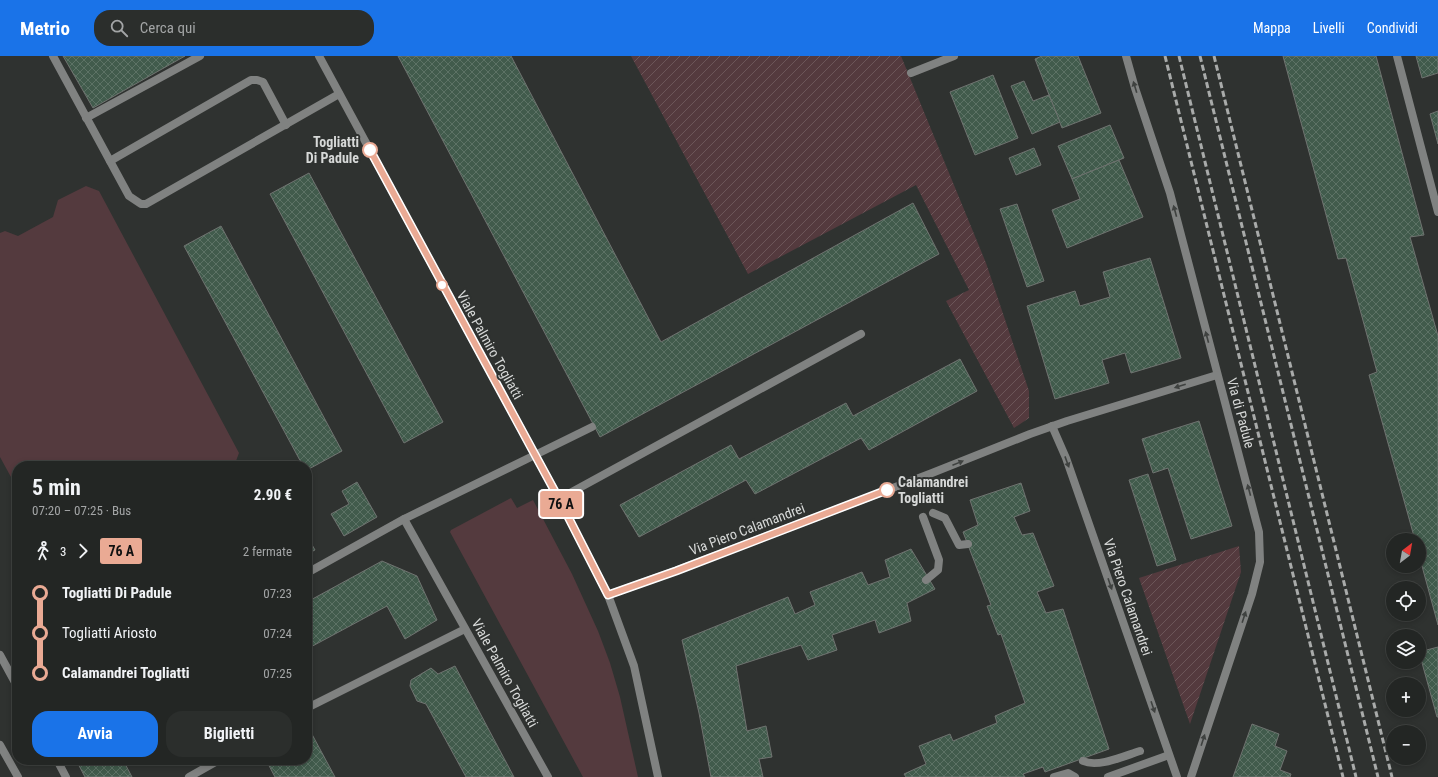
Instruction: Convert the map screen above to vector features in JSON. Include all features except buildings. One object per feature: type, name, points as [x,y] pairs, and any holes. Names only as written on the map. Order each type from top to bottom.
[{"type":"street","points":[[53,56],[128,196],[141,204],[146,204],[339,94]]},
{"type":"street","points":[[86,118],[200,56]]},
{"type":"street","name":"Viale Palmiro Togliatti","points":[[319,56],[559,499],[608,595],[634,666],[658,777]]},
{"type":"street","points":[[911,73],[954,56]]},
{"type":"street","name":"Via di Padule","points":[[1126,56],[1135,88],[1170,193],[1217,375],[1258,524],[1260,562],[1252,594],[1190,777]]},
{"type":"street","points":[[1397,56],[1438,212]]},
{"type":"street","points":[[110,161],[251,80],[263,82],[286,125]]},
{"type":"street","points":[[559,499],[861,334]]},
{"type":"street","name":"Via Piero Calamandrei","points":[[608,595],[676,571],[1052,426],[1217,375]]},
{"type":"street","points":[[312,570],[404,519],[592,426]]},
{"type":"street","name":"Via Piero Calamandrei","points":[[1052,426],[1066,458],[1177,777]]},
{"type":"street","points":[[933,513],[945,518],[959,545],[968,544]]},
{"type":"street","points":[[923,517],[939,560],[938,570],[926,580]]},
{"type":"street","name":"Viale Palmiro Togliatti","points":[[404,519],[548,777]]},
{"type":"street","points":[[312,705],[465,628]]},
{"type":"street","points":[[0,655],[12,677]]},
{"type":"street","points":[[0,744],[18,777]]},
{"type":"street","points":[[1083,760],[1093,764],[1100,763],[1140,751]]},
{"type":"street","points":[[1108,777],[1170,755]]},
{"type":"street","points":[[60,765],[66,777]]},
{"type":"street","points":[[189,777],[210,765]]},
{"type":"street","points":[[1054,777],[1068,773],[1075,777]]},
{"type":"shaded area","points":[[631,56],[901,56],[986,263],[1029,391],[1029,418],[1014,428],[946,301],[969,290],[916,185],[748,274]]},
{"type":"shaded area","points":[[86,186],[99,191],[239,453],[236,461],[12,461],[12,479],[0,457],[0,233],[5,231],[18,236],[53,217],[58,200]]},
{"type":"shaded area","points":[[511,498],[517,508],[533,500],[572,574],[598,631],[610,663],[620,697],[638,777],[583,777],[450,532],[451,530]]},
{"type":"shaded area","points":[[1239,546],[1241,572],[1190,724],[1139,578]]},
{"type":"railway","points":[[1165,56],[1343,777]]},
{"type":"railway","points":[[1179,56],[1356,777]]},
{"type":"railway","points":[[1200,56],[1378,777]]},
{"type":"railway","points":[[1214,56],[1392,777]]},
{"type":"bus line","points":[[370,150],[559,499],[608,595],[647,582],[887,490]]},
{"type":"place","name":"Togliatti Di Padule","points":[[370,150]]},
{"type":"place","name":"Calamandrei Togliatti","points":[[887,490]]}]
